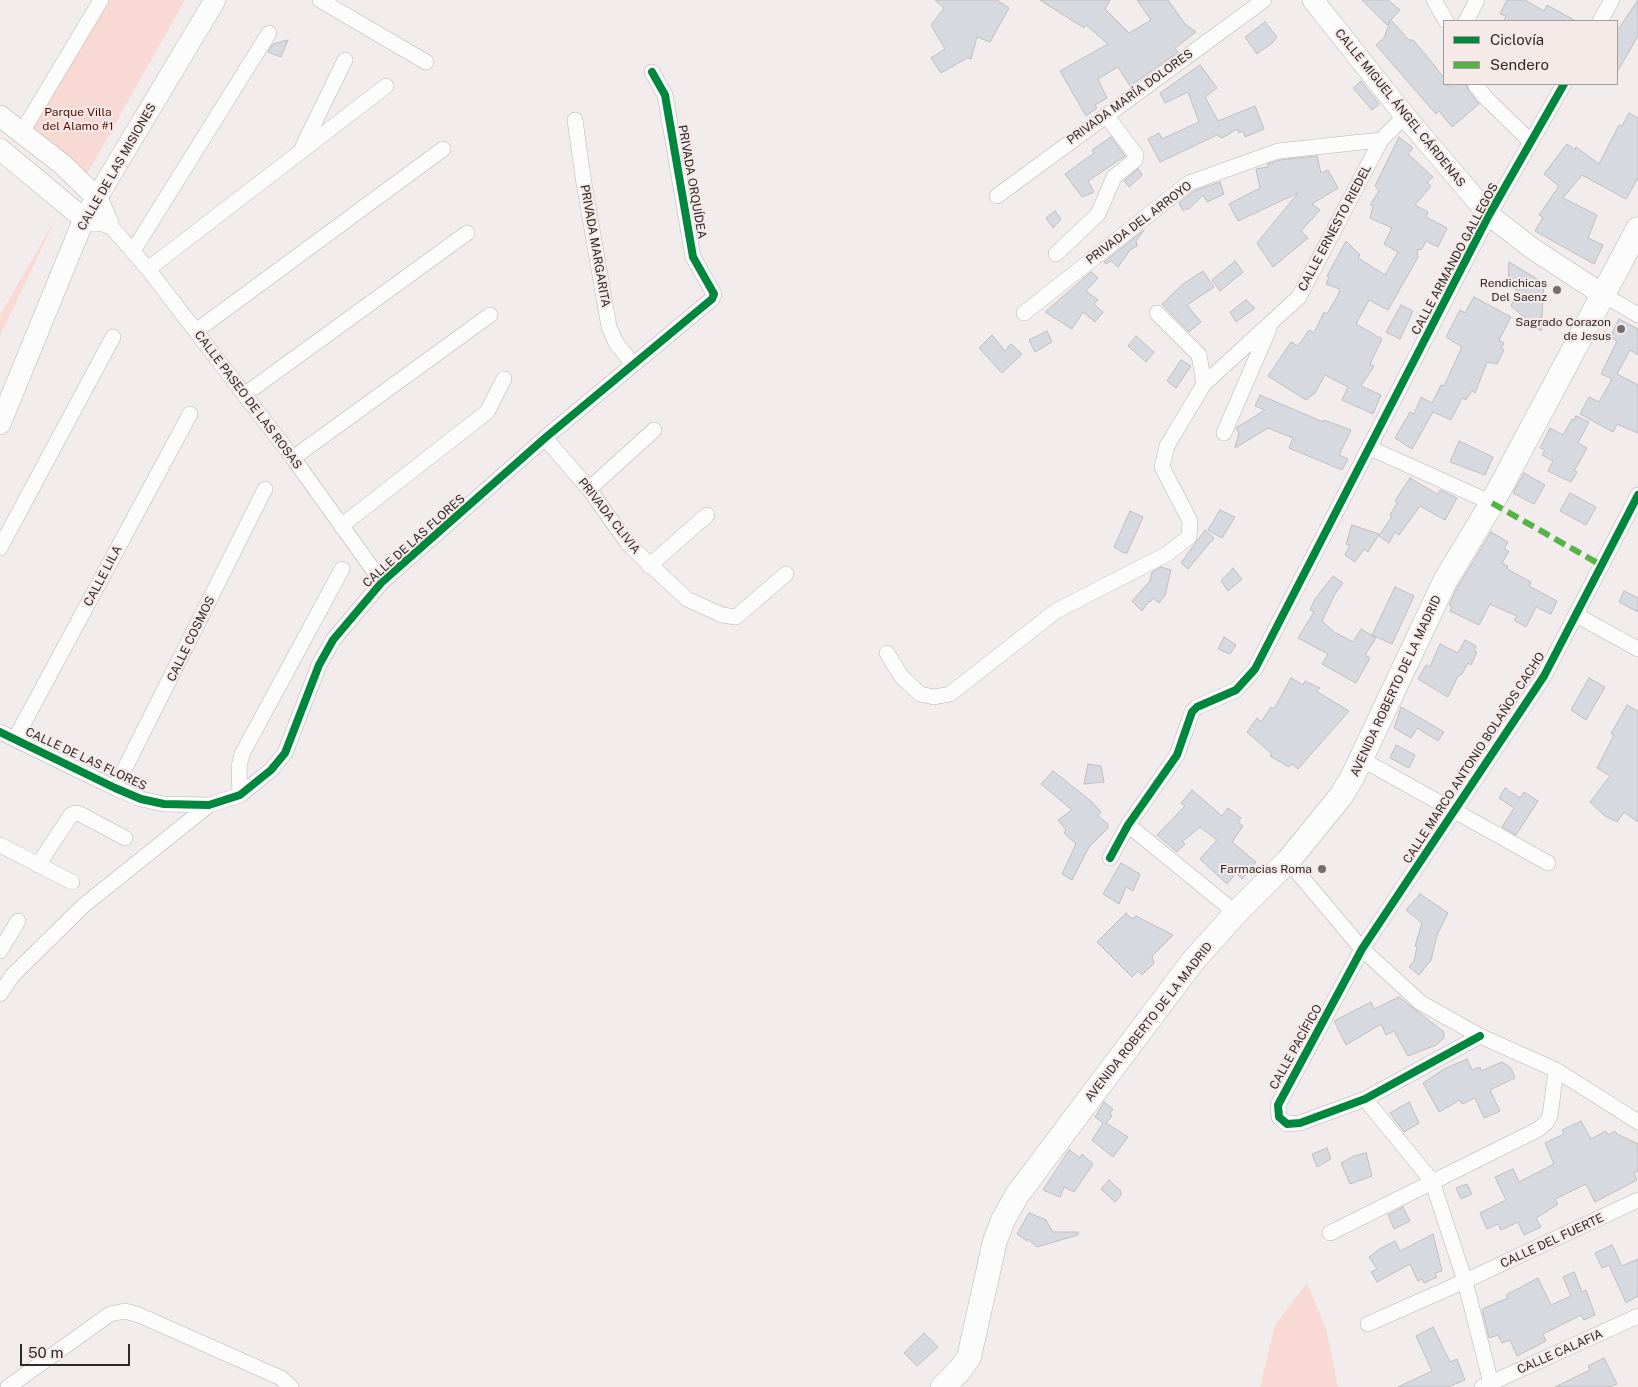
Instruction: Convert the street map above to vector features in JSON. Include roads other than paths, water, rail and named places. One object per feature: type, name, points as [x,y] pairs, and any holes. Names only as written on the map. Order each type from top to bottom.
[{"type":"main road","name":"AVENIDA ROBERTO DE LA MADRID","points":[[943,1387],[960,1370],[969,1357],[995,1241],[1003,1220],[1017,1195],[1193,961],[1236,913],[1288,861],[1341,796],[1363,760],[1445,581],[1492,504],[1638,229]]},
{"type":"street","points":[[22,132],[102,0]]},
{"type":"street","name":"CALLE DE LAS MISIONES","points":[[0,424],[84,220],[215,0]]},
{"type":"street","points":[[320,0],[426,62]]},
{"type":"street","name":"PRIVADA MARÍA DOLORES","points":[[998,196],[1264,0]]},
{"type":"street","name":"CALLE MIGUEL ÁNGEL CÁRDENAS","points":[[1313,0],[1405,116],[1489,215],[1533,249],[1638,315]]},
{"type":"street","points":[[1434,0],[1445,20]]},
{"type":"street","points":[[1467,20],[1477,0]]},
{"type":"street","points":[[1601,20],[1612,0]]},
{"type":"street","points":[[133,251],[269,33]]},
{"type":"street","points":[[301,149],[345,60]]},
{"type":"street","name":"PRIVADA ORQUÍDEA","points":[[652,72],[665,95],[693,257],[714,294]]},
{"type":"street","points":[[1476,85],[1486,98],[1531,142]]},
{"type":"street","name":"CALLE ARMANDO GALLEGOS","points":[[1110,858],[1128,825],[1177,756],[1192,712],[1197,707],[1236,690],[1256,669],[1489,215],[1563,85]]},
{"type":"street","points":[[148,269],[301,149],[386,86]]},
{"type":"street","points":[[1056,254],[1098,214],[1114,177],[1135,160],[1136,155],[1106,115]]},
{"type":"street","name":"CALLE PASEO DE LAS ROSAS","points":[[0,116],[62,164],[97,198],[108,223],[148,269],[293,458],[382,582]]},
{"type":"street","points":[[1381,140],[1405,116]]},
{"type":"street","name":"PRIVADA MARGARITA","points":[[575,120],[609,327],[616,343],[633,364]]},
{"type":"street","name":"PRIVADA DEL ARROYO","points":[[1024,313],[1189,183],[1278,151],[1381,140]]},
{"type":"street","name":"CALLE ERNESTO RIEDEL","points":[[887,653],[901,676],[920,694],[934,698],[950,694],[1056,611],[1167,554],[1189,537],[1190,521],[1179,503],[1162,466],[1167,446],[1204,384],[1299,297],[1381,140]]},
{"type":"street","points":[[196,331],[443,149]]},
{"type":"street","points":[[0,150],[84,220],[108,223]]},
{"type":"street","points":[[244,394],[467,233]]},
{"type":"street","name":"CALLE DE LAS FLORES","points":[[0,732],[141,799],[164,804],[209,805],[240,795],[271,770],[285,753],[319,665],[333,640],[382,582],[545,438],[712,299],[714,294]]},
{"type":"street","points":[[1157,313],[1199,355],[1204,384]]},
{"type":"street","points":[[293,458],[490,315]]},
{"type":"street","points":[[1224,433],[1271,323]]},
{"type":"street","points":[[0,548],[113,337]]},
{"type":"street","points":[[341,526],[487,412],[504,379]]},
{"type":"street","name":"CALLE LILA","points":[[15,739],[190,414]]},
{"type":"street","points":[[588,490],[654,430]]},
{"type":"street","name":"PRIVADA CLIVIA","points":[[545,438],[588,490],[629,546],[687,599],[729,618],[736,617],[786,574]]},
{"type":"street","points":[[1370,448],[1492,504]]},
{"type":"street","name":"CALLE COSMOS","points":[[115,788],[265,489]]},
{"type":"street","name":"CALLE MARCO ANTONIO BOLAÑOS CACHO","points":[[1362,949],[1544,676],[1638,495]]},
{"type":"street","points":[[649,566],[707,515]]},
{"type":"street","points":[[240,795],[239,773],[242,754],[342,569]]},
{"type":"street","points":[[1576,614],[1638,649]]},
{"type":"street","points":[[1363,760],[1453,812],[1548,863]]},
{"type":"street","points":[[0,994],[12,976],[83,906],[209,805]]},
{"type":"street","points":[[38,864],[71,815],[75,813],[125,838]]},
{"type":"street","points":[[1128,825],[1236,913]]},
{"type":"street","points":[[0,846],[72,882]]},
{"type":"street","points":[[1288,861],[1362,949],[1421,1003],[1480,1036],[1556,1070],[1638,1122]]},
{"type":"street","points":[[0,951],[18,921]]},
{"type":"street","name":"CALLE PACÍFICO","points":[[1362,949],[1278,1105],[1279,1117],[1287,1124],[1300,1124],[1365,1099],[1480,1036]]},
{"type":"street","points":[[1330,1233],[1546,1124],[1550,1116],[1556,1070]]},
{"type":"street","points":[[1365,1099],[1432,1181],[1465,1282],[1488,1386]]},
{"type":"street","name":"CALLE DEL FUERTE","points":[[1368,1324],[1465,1282],[1638,1200]]},
{"type":"street","points":[[8,1387],[110,1314],[125,1312],[139,1315],[281,1378],[291,1387]]},
{"type":"street","name":"CALLE CALAFIA","points":[[1488,1386],[1638,1316]]},
{"type":"place","name":"Rendichicas Del Saenz","points":[[1557,290]]},
{"type":"place","name":"Sagrado Corazon de Jesus","points":[[1621,329]]},
{"type":"place","name":"Farmacias Roma","points":[[1322,869]]},
{"type":"park label","name":"Parque Villa del Alamo #1","points":[[78,119]]}]
